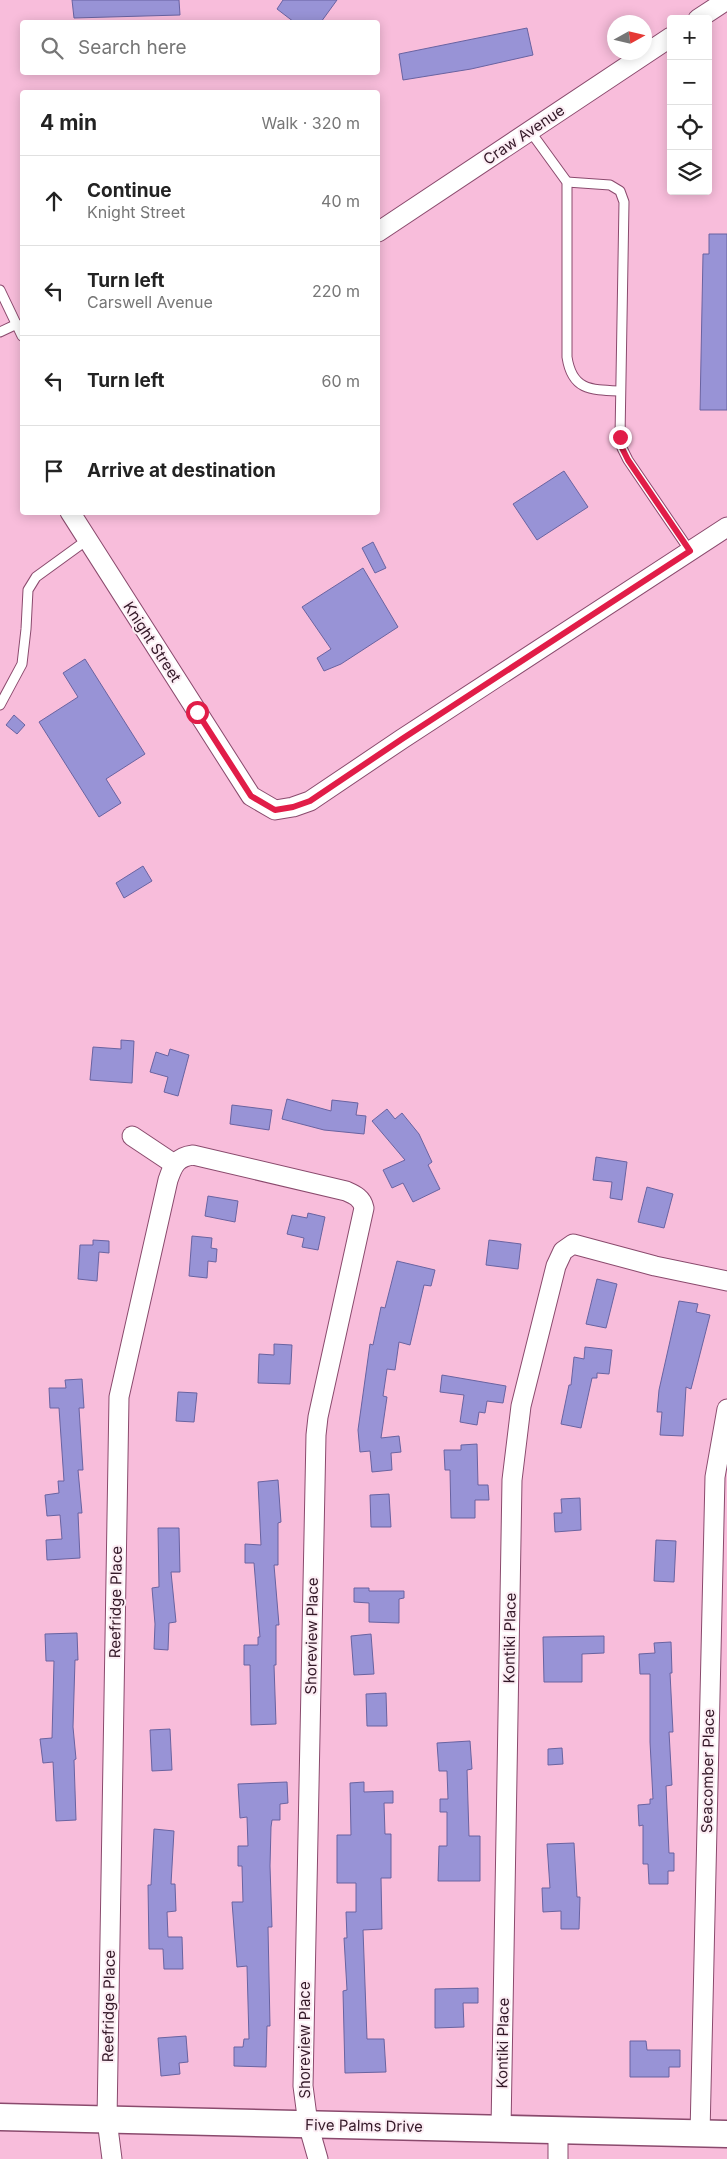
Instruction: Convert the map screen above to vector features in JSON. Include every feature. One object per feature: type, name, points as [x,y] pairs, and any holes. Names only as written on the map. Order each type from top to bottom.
[{"type":"street","points":[[704,15],[726,0]]},
{"type":"street","name":"Craw Avenue","points":[[380,231],[667,40]]},
{"type":"street","name":"Knight Street","points":[[72,515],[251,796],[275,810],[293,807],[310,801],[690,551]]},
{"type":"street","points":[[690,551],[727,527]]},
{"type":"street","points":[[132,1136],[174,1164]]},
{"type":"street","name":"Shoreview Place","points":[[174,1164],[181,1158],[194,1154],[346,1191],[363,1202],[364,1208],[318,1417],[316,1435],[303,2086],[308,2124],[318,2159]]},
{"type":"street","name":"Reefridge Place","points":[[112,2159],[108,2120],[119,1397],[174,1164]]},
{"type":"street","name":"Kontiki Place","points":[[501,2129],[512,1480],[518,1423],[556,1266],[563,1250],[573,1244],[655,1266],[727,1281]]},
{"type":"street","name":"Seacomber Place","points":[[700,2134],[715,1477],[727,1409]]},
{"type":"street","name":"Five Palms Drive","points":[[0,2117],[727,2134]]},
{"type":"street","points":[[558,2130],[558,2159]]},
{"type":"lane","points":[[530,131],[568,182],[567,357],[569,370],[576,381],[587,388],[620,391]]},
{"type":"lane","points":[[568,182],[610,185],[620,191],[624,202],[620,391],[620,437],[622,448],[690,551]]},
{"type":"lane","points":[[0,290],[20,331]]},
{"type":"lane","points":[[0,332],[17,324]]},
{"type":"lane","points":[[0,705],[22,664],[28,590],[36,578],[87,540]]},
{"type":"building","points":[[72,0],[179,0],[180,15],[74,18]]},
{"type":"building","points":[[283,0],[337,0],[322,20],[291,20],[277,9]]},
{"type":"building","points":[[527,28],[533,55],[471,69],[403,80],[399,54]]},
{"type":"building","points":[[709,234],[727,234],[727,410],[700,410],[703,254],[709,254]]},
{"type":"building","points":[[564,471],[588,507],[537,540],[513,504]]},
{"type":"building","points":[[373,542],[386,568],[375,573],[362,548]]},
{"type":"building","points":[[363,568],[398,627],[341,664],[324,671],[317,658],[331,649],[302,607]]},
{"type":"building","points":[[85,659],[145,754],[106,779],[121,803],[99,817],[39,722],[78,697],[63,673]]},
{"type":"building","points":[[14,715],[25,725],[17,734],[6,725]]},
{"type":"building","points":[[143,866],[152,881],[124,898],[116,883]]},
{"type":"building","points":[[121,1040],[134,1041],[132,1083],[90,1080],[93,1047],[121,1049]]},
{"type":"building","points":[[170,1049],[189,1055],[178,1096],[164,1092],[168,1077],[150,1072],[156,1052],[168,1056]]},
{"type":"building","points":[[287,1099],[331,1111],[332,1100],[358,1103],[356,1115],[366,1116],[364,1134],[324,1130],[282,1119]]},
{"type":"building","points":[[232,1105],[272,1110],[269,1130],[230,1124]]},
{"type":"building","points":[[387,1109],[395,1119],[402,1113],[419,1134],[432,1162],[428,1165],[440,1189],[413,1202],[403,1183],[392,1188],[383,1170],[405,1160],[372,1121]]},
{"type":"building","points":[[596,1157],[627,1162],[622,1200],[610,1198],[612,1182],[593,1180]]},
{"type":"building","points":[[647,1187],[673,1194],[664,1228],[638,1222]]},
{"type":"building","points":[[208,1196],[238,1201],[235,1222],[205,1216]]},
{"type":"building","points":[[308,1213],[325,1217],[318,1250],[302,1247],[304,1238],[287,1234],[292,1215],[307,1218]]},
{"type":"building","points":[[192,1236],[212,1238],[211,1248],[217,1249],[216,1262],[208,1261],[207,1278],[189,1276]]},
{"type":"building","points":[[93,1240],[109,1241],[109,1253],[99,1252],[97,1281],[78,1279],[80,1245],[93,1245]]},
{"type":"building","points":[[489,1240],[521,1244],[518,1269],[486,1265]]},
{"type":"building","points":[[397,1261],[435,1270],[431,1286],[424,1285],[410,1345],[399,1342],[395,1370],[387,1369],[383,1396],[387,1397],[381,1438],[399,1436],[401,1452],[391,1453],[392,1470],[372,1472],[370,1451],[360,1452],[358,1430],[370,1344],[373,1345],[381,1307],[385,1308]]},
{"type":"building","points":[[597,1279],[617,1284],[606,1328],[586,1324]]},
{"type":"building","points":[[679,1301],[698,1304],[696,1312],[710,1315],[691,1389],[686,1387],[683,1436],[660,1435],[662,1412],[657,1412],[659,1390]]},
{"type":"building","points":[[274,1344],[292,1345],[290,1384],[258,1383],[259,1354],[274,1355]]},
{"type":"building","points":[[585,1347],[612,1350],[609,1374],[597,1373],[597,1378],[592,1378],[581,1428],[561,1424],[569,1385],[571,1385],[574,1357],[584,1359]]},
{"type":"building","points":[[442,1375],[506,1386],[503,1403],[487,1401],[485,1413],[479,1412],[477,1425],[460,1422],[464,1395],[440,1392]]},
{"type":"building","points":[[82,1379],[84,1408],[79,1408],[83,1470],[78,1470],[82,1513],[78,1513],[80,1558],[47,1560],[46,1540],[62,1539],[60,1515],[47,1516],[45,1495],[59,1493],[58,1481],[64,1481],[59,1408],[50,1408],[49,1388],[66,1388],[65,1380]]},
{"type":"building","points":[[178,1392],[197,1393],[194,1422],[176,1421]]},
{"type":"building","points":[[477,1444],[478,1485],[488,1485],[489,1500],[475,1500],[475,1518],[451,1518],[450,1470],[445,1470],[444,1450],[461,1450],[461,1445]]},
{"type":"building","points":[[278,1480],[281,1522],[278,1523],[278,1565],[274,1565],[279,1625],[276,1625],[276,1665],[274,1665],[276,1724],[251,1725],[250,1665],[244,1665],[244,1645],[258,1645],[258,1637],[260,1637],[254,1563],[245,1563],[245,1544],[261,1545],[258,1482]]},
{"type":"building","points":[[389,1494],[391,1527],[371,1527],[370,1495]]},
{"type":"building","points":[[580,1498],[581,1530],[555,1532],[554,1513],[562,1513],[561,1499]]},
{"type":"building","points":[[158,1528],[179,1528],[180,1572],[171,1572],[176,1622],[169,1623],[168,1650],[154,1649],[155,1624],[152,1588],[159,1587]]},
{"type":"building","points":[[656,1540],[676,1541],[674,1582],[654,1581]]},
{"type":"building","points":[[354,1588],[369,1588],[369,1591],[404,1591],[404,1598],[399,1599],[399,1623],[369,1622],[369,1603],[354,1602]]},
{"type":"building","points":[[77,1633],[78,1660],[75,1660],[73,1727],[76,1759],[74,1760],[76,1820],[56,1821],[53,1762],[43,1763],[40,1739],[52,1738],[54,1661],[46,1661],[45,1634]]},
{"type":"building","points":[[371,1634],[374,1674],[354,1675],[351,1636]]},
{"type":"building","points":[[604,1636],[604,1653],[582,1654],[582,1682],[544,1682],[543,1637]]},
{"type":"building","points":[[671,1642],[672,1673],[670,1673],[673,1732],[669,1732],[672,1785],[666,1786],[669,1853],[674,1853],[674,1871],[668,1871],[668,1884],[649,1884],[648,1864],[643,1864],[643,1825],[639,1826],[638,1805],[650,1804],[650,1799],[653,1799],[650,1742],[650,1674],[640,1674],[639,1654],[655,1653],[654,1643]]},
{"type":"building","points":[[386,1693],[387,1726],[367,1726],[366,1694]]},
{"type":"building","points":[[170,1729],[172,1770],[152,1771],[150,1730]]},
{"type":"building","points":[[470,1741],[472,1769],[467,1770],[469,1836],[480,1836],[480,1881],[438,1881],[439,1846],[447,1846],[447,1812],[440,1812],[440,1799],[448,1799],[447,1771],[439,1771],[437,1743]]},
{"type":"building","points":[[562,1748],[563,1764],[548,1765],[548,1749]]},
{"type":"building","points":[[287,1782],[288,1803],[280,1804],[280,1820],[272,1820],[271,1827],[272,1927],[268,1927],[270,2026],[267,2026],[266,2067],[234,2066],[234,2047],[243,2047],[244,2039],[249,2039],[247,1966],[237,1967],[232,1902],[243,1902],[242,1866],[238,1866],[238,1846],[248,1846],[247,1817],[240,1818],[238,1784]]},
{"type":"building","points":[[364,1782],[364,1792],[393,1791],[393,1803],[384,1803],[385,1834],[391,1834],[391,1878],[381,1878],[382,1929],[363,1930],[367,2039],[384,2039],[386,2072],[345,2073],[343,1991],[347,1990],[344,1938],[347,1938],[346,1912],[356,1912],[356,1883],[337,1883],[337,1835],[351,1835],[350,1783]]},
{"type":"building","points":[[154,1829],[174,1831],[171,1884],[175,1884],[176,1911],[167,1912],[168,1937],[182,1937],[183,1969],[164,1969],[163,1949],[149,1949],[148,1885],[151,1885]]},
{"type":"building","points":[[574,1843],[577,1897],[580,1897],[579,1929],[561,1929],[561,1911],[543,1912],[542,1888],[550,1888],[547,1844]]},
{"type":"building","points":[[478,1988],[478,2003],[463,2003],[464,2027],[435,2028],[435,1989]]},
{"type":"building","points":[[186,2036],[188,2062],[179,2063],[180,2074],[161,2076],[158,2038]]},
{"type":"building","points":[[630,2041],[646,2041],[647,2050],[680,2050],[680,2067],[669,2067],[669,2077],[630,2077]]},
{"type":"route","points":[[197,712],[251,796],[275,810],[293,807],[310,801],[690,551],[628,460],[622,448],[620,437]]}]
